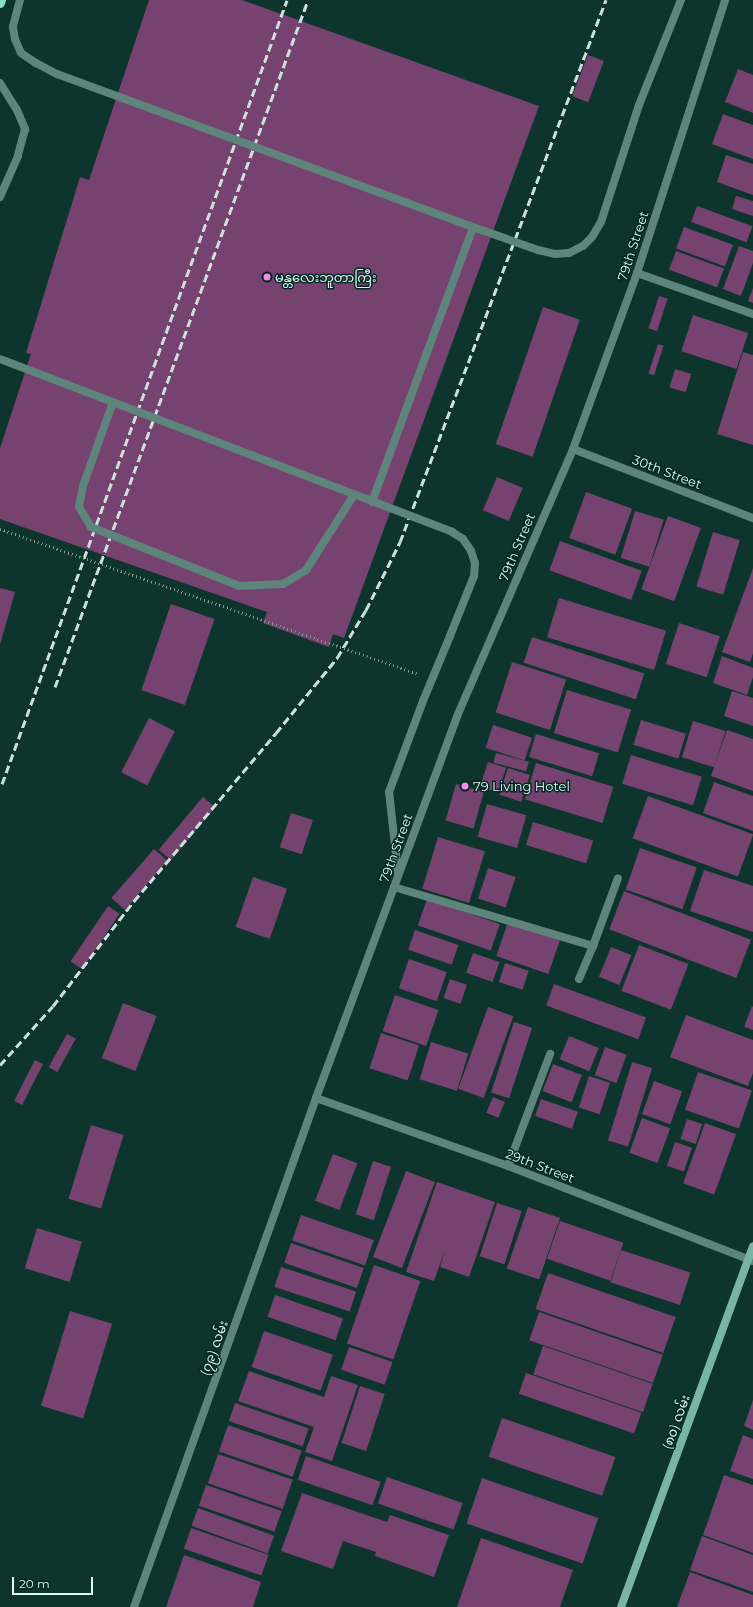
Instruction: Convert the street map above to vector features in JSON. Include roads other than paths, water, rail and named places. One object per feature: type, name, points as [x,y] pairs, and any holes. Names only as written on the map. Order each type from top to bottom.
[{"type":"main road","name":"(၈၀) လမ်း","points":[[621,1607],[751,1260],[753,1246]]},
{"type":"street","points":[[20,0],[13,27],[15,39],[21,53],[36,63],[64,76],[473,227],[538,250],[556,254],[569,252],[583,246],[592,237],[601,222],[639,105],[681,0]]},
{"type":"street","name":"79th Street","points":[[316,1098],[458,714],[573,449],[637,273],[725,0]]},
{"type":"street","points":[[0,83],[17,110],[25,129],[18,156],[0,197]]},
{"type":"street","points":[[372,502],[473,227]]},
{"type":"street","points":[[637,273],[753,314]]},
{"type":"street","points":[[0,359],[452,532],[463,540],[471,551],[475,563],[474,576],[423,701],[389,792],[399,875]]},
{"type":"street","points":[[113,402],[83,486],[80,507],[91,527],[239,586],[283,584],[306,570],[354,495]]},
{"type":"street","name":"30th Street","points":[[573,449],[753,518]]},
{"type":"street","points":[[578,980],[593,946],[618,878]]},
{"type":"street","points":[[394,887],[593,946]]},
{"type":"street","points":[[508,1166],[550,1054]]},
{"type":"street","name":"29th Street","points":[[316,1098],[508,1166],[751,1260]]},
{"type":"street","name":"(၇၉) လမ်း","points":[[134,1607],[316,1098]]},
{"type":"railway","points":[[2,784],[287,0]]},
{"type":"railway","points":[[55,687],[308,0]]},
{"type":"railway","points":[[0,1065],[53,1006],[134,901],[276,733],[337,658],[366,610],[400,542],[606,0]]},
{"type":"place","name":"မန္တလေးဘူတာကြီး","points":[[267,277]]},
{"type":"place","name":"79 Living Hotel","points":[[465,786]]}]
